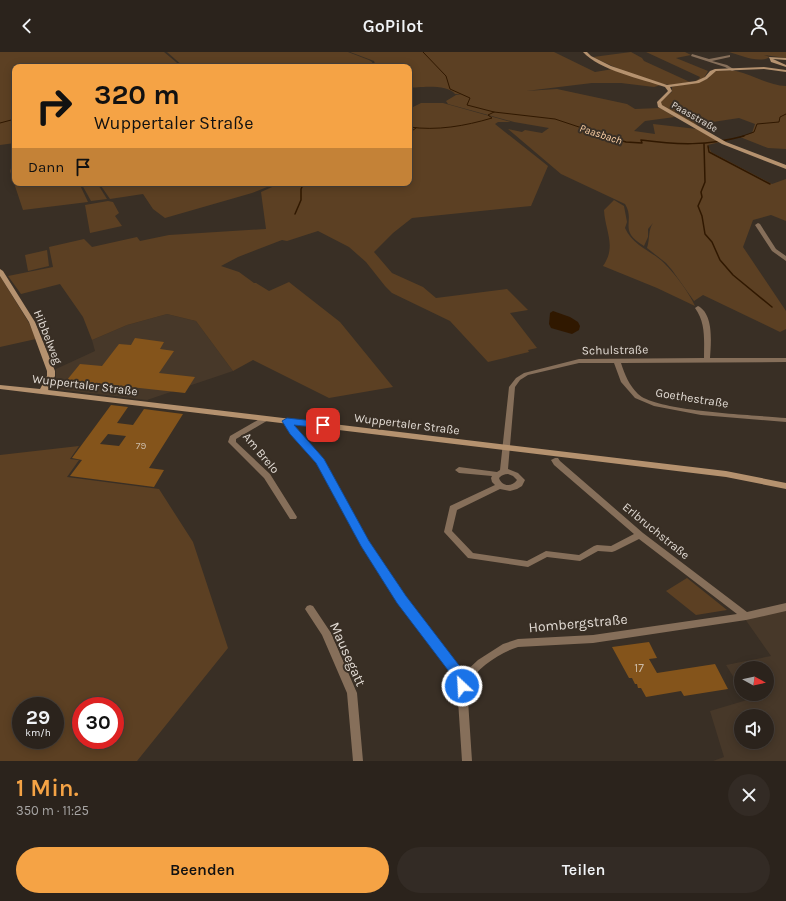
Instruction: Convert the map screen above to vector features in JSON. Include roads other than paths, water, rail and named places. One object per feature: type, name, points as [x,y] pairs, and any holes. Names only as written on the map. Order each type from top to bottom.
[{"type":"street","name":"Paasstraße","points":[[585,52],[590,58],[626,74],[667,86],[670,92],[658,102],[660,106],[721,141],[786,167]]},
{"type":"street","points":[[692,55],[726,66],[732,70]]},
{"type":"street","points":[[708,60],[728,56]]},
{"type":"street","points":[[786,59],[770,58],[772,61],[786,66]]},
{"type":"street","points":[[667,86],[690,83],[704,79],[712,71],[764,68],[786,72]]},
{"type":"street","points":[[758,224],[774,250],[786,258]]},
{"type":"street","name":"Hibbelweg","points":[[0,271],[32,322],[51,370],[51,376],[43,392]]},
{"type":"street","points":[[698,308],[704,313],[707,321],[707,360]]},
{"type":"street","name":"Schulstraße","points":[[501,473],[507,448],[512,387],[518,379],[526,374],[579,361],[786,360]]},
{"type":"street","name":"Goethestraße","points":[[616,362],[624,382],[637,397],[656,406],[701,413],[786,420]]},
{"type":"street","name":"Wuppertaler Straße","points":[[0,387],[726,474],[786,486]]},
{"type":"street","name":"Am Brelo","points":[[266,419],[233,438],[232,442],[266,476],[292,517]]},
{"type":"street","points":[[287,421],[294,432],[320,462],[358,532],[402,599],[464,681],[462,686],[467,761]]},
{"type":"street","name":"Erlbruchstraße","points":[[555,460],[557,464],[640,535],[746,616]]},
{"type":"street","points":[[459,470],[501,473],[511,472],[518,475],[521,480],[520,484],[515,488],[500,486],[496,482],[495,478],[501,473]]},
{"type":"street","points":[[500,486],[454,508],[448,532],[471,556],[528,564],[546,554],[580,558],[597,548],[612,549],[640,535]]},
{"type":"street","name":"Hombergstraße","points":[[464,681],[472,670],[484,661],[518,643],[593,639],[746,616],[786,607]]},
{"type":"street","name":"Mausegatt","points":[[310,609],[326,633],[352,693],[358,761]]},
{"type":"waterway","points":[[423,52],[446,76],[450,89],[470,98],[467,105],[494,112]]},
{"type":"waterway","name":"Paasbach","points":[[412,127],[440,128],[472,123],[492,118],[488,115],[494,112]]},
{"type":"waterway","name":"Paasbach","points":[[494,112],[555,119],[606,136]]},
{"type":"waterway","name":"Paasbach","points":[[741,137],[754,132],[757,124],[779,122],[780,117],[786,114]]},
{"type":"waterway","name":"Paasbach","points":[[0,123],[12,120]]},
{"type":"waterway","name":"Paasbach","points":[[412,131],[416,128]]},
{"type":"waterway","name":"Paasbach","points":[[606,136],[626,142],[642,143],[641,140],[680,144],[718,142],[741,137]]},
{"type":"waterway","points":[[704,144],[705,182],[701,192],[702,197],[698,206],[702,216],[705,234],[712,242],[720,260],[733,275],[772,307]]},
{"type":"waterway","points":[[708,146],[709,152],[770,184]]},
{"type":"waterway","points":[[295,214],[301,200],[302,186]]}]
